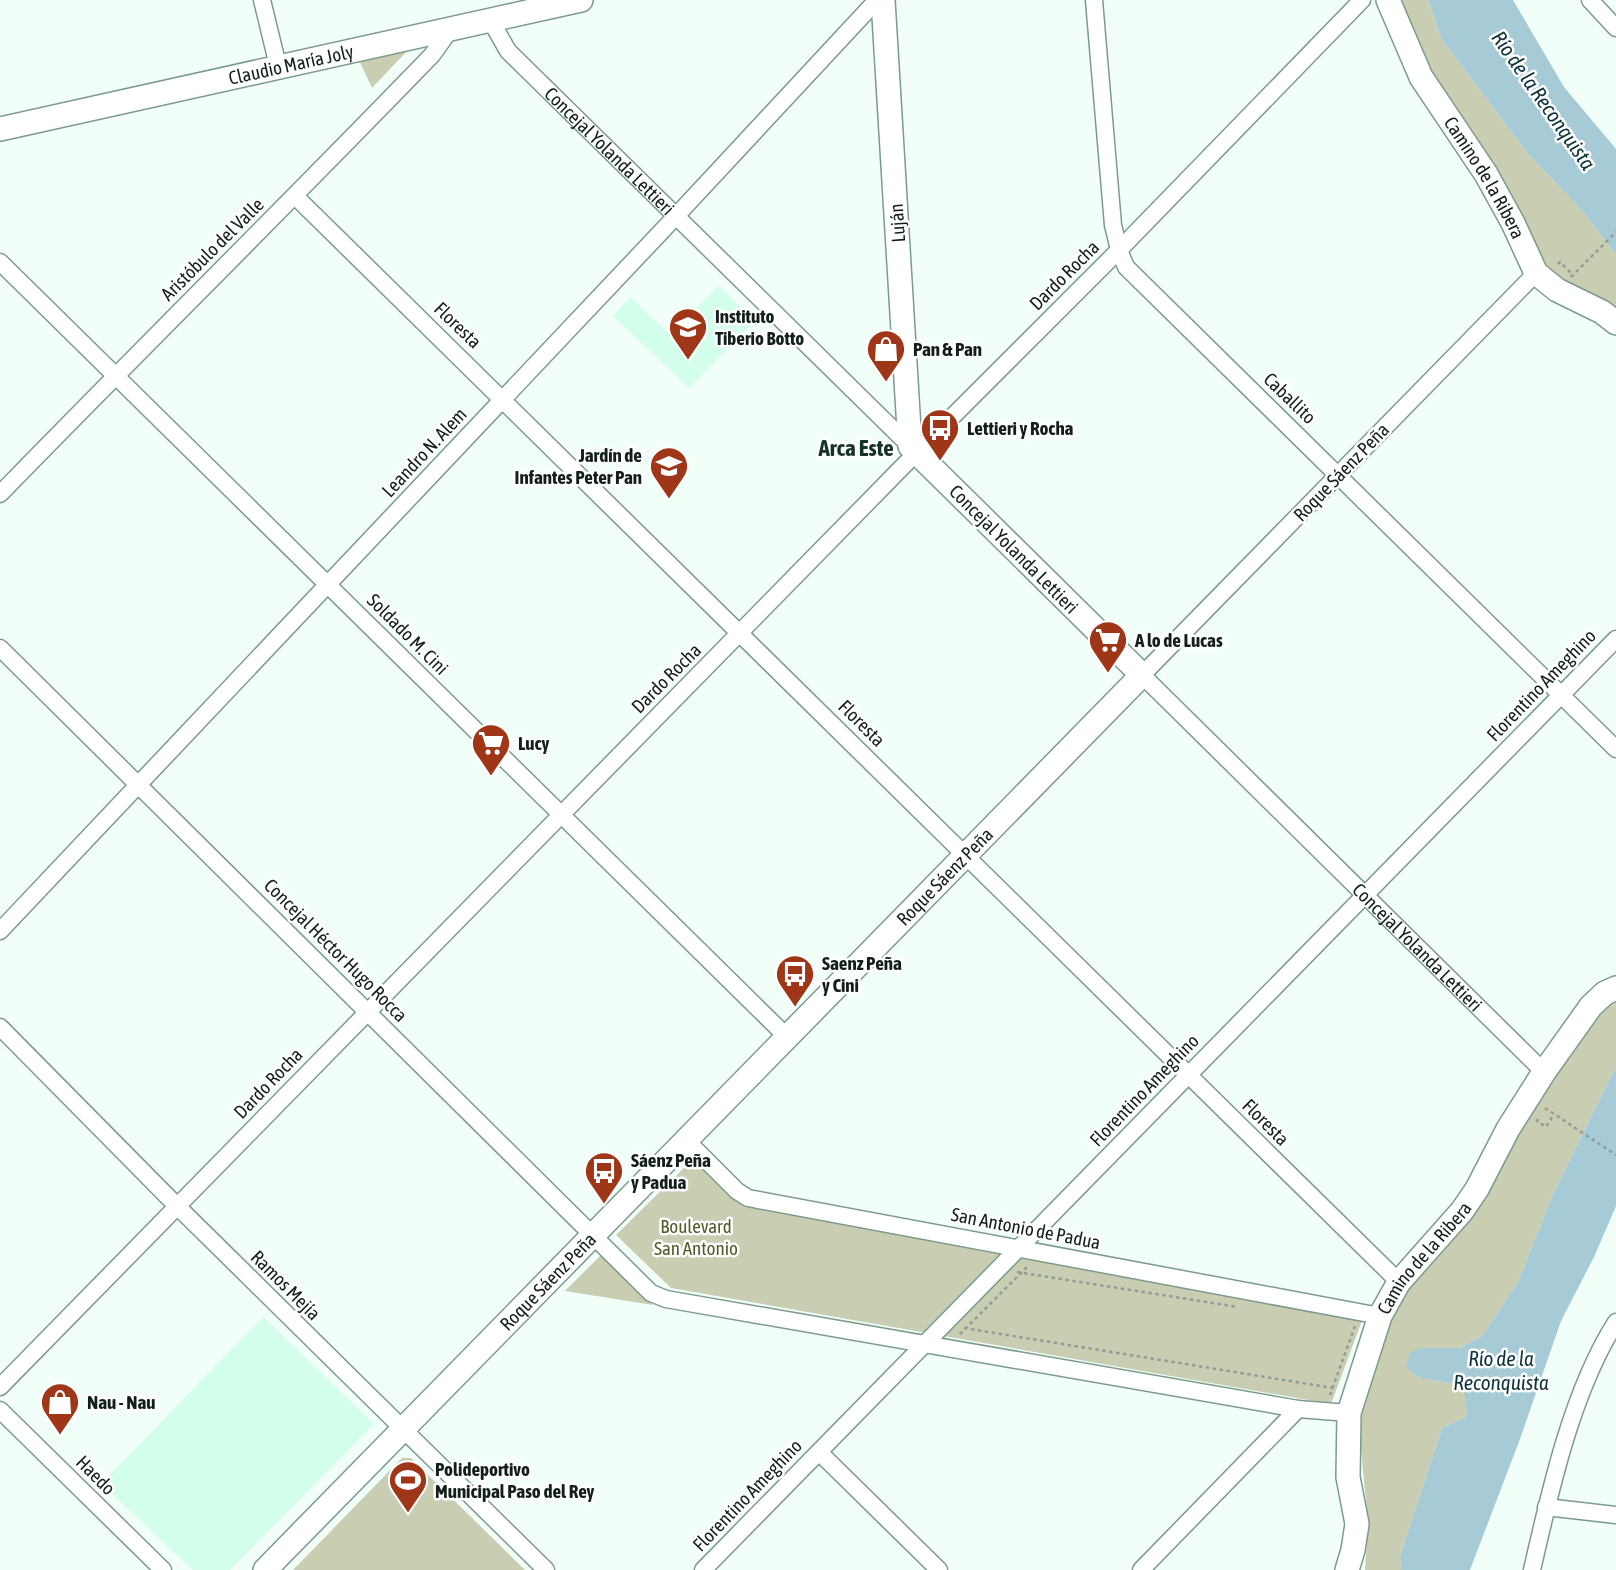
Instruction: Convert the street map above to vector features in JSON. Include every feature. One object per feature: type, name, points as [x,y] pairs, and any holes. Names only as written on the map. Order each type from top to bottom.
[{"type":"street","points":[[262,0],[278,66]]},
{"type":"street","name":"Claudio María Joly","points":[[0,129],[491,21],[517,7],[581,0]]},
{"type":"street","name":"Leandro N. Alem","points":[[0,931],[877,0]]},
{"type":"street","name":"Luján","points":[[883,0],[914,449]]},
{"type":"street","name":"Caballito","points":[[1094,0],[1113,225],[1126,267],[1616,749]]},
{"type":"street","name":"Dardo Rocha","points":[[0,1387],[740,632],[914,449],[1119,250],[1362,0]]},
{"type":"street","name":"Camino de la Ribera","points":[[1388,0],[1421,77],[1486,174],[1536,273],[1557,290],[1602,312],[1616,323]]},
{"type":"street","points":[[1590,0],[1616,28]]},
{"type":"street","name":"Concejal Yolanda Lettieri","points":[[491,21],[508,51],[1544,1072]]},
{"type":"street","name":"Aristóbulo del Valle","points":[[0,494],[432,55],[450,30]]},
{"type":"street","name":"Floresta","points":[[295,196],[1399,1282]]},
{"type":"street","name":"Soldado M. Cini","points":[[0,262],[787,1037]]},
{"type":"street","name":"Roque Sáenz Peña","points":[[265,1570],[1536,273]]},
{"type":"street","name":"Florentino Ameghino","points":[[703,1570],[1616,639]]},
{"type":"street","name":"Concejal Héctor Hugo Rocca","points":[[0,648],[651,1293],[666,1299],[922,1345]]},
{"type":"street","name":"Camino de la Ribera","points":[[1347,1570],[1357,1524],[1348,1477],[1349,1413],[1368,1321],[1462,1211],[1478,1189],[1508,1129],[1544,1072],[1591,1006],[1605,993],[1616,988]]},
{"type":"street","name":"Ramos Mejía","points":[[0,1027],[177,1206],[546,1570]]},
{"type":"street","name":"San Antonio de Padua","points":[[685,1140],[737,1191],[748,1198],[1041,1252],[1368,1321]]},
{"type":"street","points":[[1532,1570],[1546,1507],[1574,1416],[1593,1364],[1616,1322]]},
{"type":"street","points":[[922,1345],[1298,1409],[1349,1413]]},
{"type":"street","points":[[1141,1570],[1298,1409]]},
{"type":"street","name":"Haedo","points":[[0,1410],[163,1570]]},
{"type":"street","points":[[819,1452],[939,1570]]},
{"type":"street","points":[[1546,1507],[1616,1515]]},
{"type":"path","points":[[1573,275],[1616,232]]},
{"type":"path","points":[[1545,1108],[1616,1155]]},
{"type":"path","points":[[946,1349],[1041,1252]]},
{"type":"path","points":[[999,1269],[1248,1309]]},
{"type":"path","points":[[1324,1412],[1333,1388],[1368,1321]]},
{"type":"path","points":[[943,1325],[1333,1388]]},
{"type":"shaded area","name":"Instituto Tiberio Botto","points":[[719,286],[755,321],[689,388],[613,316],[630,297],[669,334]]},
{"type":"shaded area","points":[[263,1317],[374,1424],[230,1570],[193,1570],[101,1484]]},
{"type":"green space","points":[[1397,0],[1428,0],[1442,40],[1528,154],[1578,206],[1616,254],[1616,311],[1588,297],[1548,271],[1426,73]]},
{"type":"green space","points":[[407,51],[372,88],[359,60]]},
{"type":"green space","points":[[1616,998],[1616,1066],[1553,1194],[1518,1282],[1483,1335],[1460,1348],[1421,1348],[1418,1377],[1465,1386],[1467,1416],[1442,1428],[1400,1556],[1401,1570],[1365,1570],[1368,1523],[1359,1428],[1371,1368],[1392,1306],[1592,1015]]},
{"type":"green space","name":"Boulevard San Antonio","points":[[692,1160],[738,1201],[1363,1318],[1331,1404],[671,1288],[616,1235]]},
{"type":"green space","points":[[602,1254],[653,1305],[565,1291]]},
{"type":"green space","name":"Polideportivo Municipal Paso del Rey","points":[[402,1458],[411,1458],[525,1570],[293,1570]]},
{"type":"water","name":"Río de la Reconquista","points":[[1428,0],[1513,0],[1564,87],[1616,149],[1616,254],[1578,206],[1528,154],[1442,40]]},
{"type":"water","name":"Río de la Reconquista","points":[[1616,1066],[1616,1206],[1594,1257],[1561,1321],[1470,1570],[1401,1570],[1400,1556],[1442,1428],[1467,1416],[1464,1386],[1418,1377],[1406,1367],[1410,1353],[1421,1348],[1460,1348],[1483,1335],[1518,1282],[1553,1194]]},
{"type":"place","name":"Instituto Tiberio Botto","points":[[688,361]]},
{"type":"place","name":"Pan & Pan","points":[[886,383]]},
{"type":"place","name":"Lettieri y Rocha","points":[[940,462]]},
{"type":"place","name":"Jardín de Infantes Peter Pan","points":[[669,500]]},
{"type":"place","name":"A lo de Lucas","points":[[1108,674]]},
{"type":"place","name":"Lucy","points":[[491,777]]},
{"type":"place","name":"Saenz Peña y Cini","points":[[795,1008]]},
{"type":"place","name":"Sáenz Peña y Padua","points":[[604,1205]]},
{"type":"place","name":"Nau - Nau","points":[[60,1436]]},
{"type":"place","name":"Polideportivo Municipal Paso del Rey","points":[[408,1514]]},
{"type":"district","name":"Arca Este","points":[[856,448]]}]
